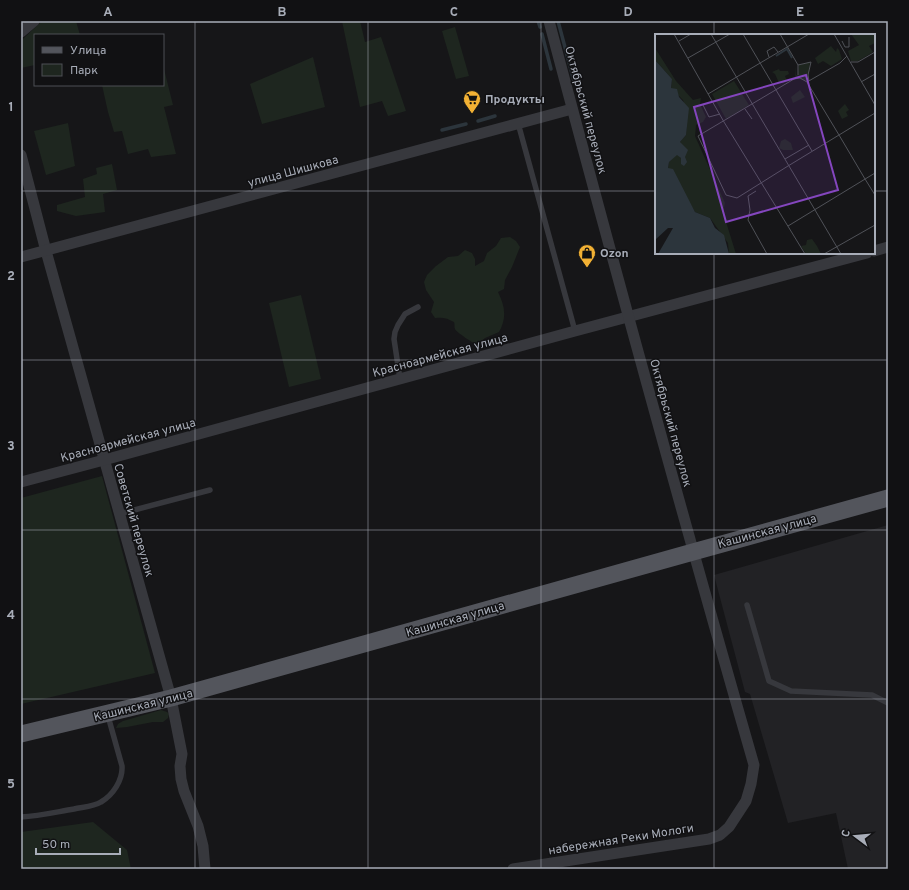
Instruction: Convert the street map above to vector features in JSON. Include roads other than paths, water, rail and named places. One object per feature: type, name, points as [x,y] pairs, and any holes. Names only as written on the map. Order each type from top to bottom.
[{"type":"main road","name":"Кашинская улица","points":[[21,734],[171,698],[888,498]]},
{"type":"street","points":[[21,32],[34,21]]},
{"type":"street","name":"Октябрьский переулок","points":[[549,21],[628,317],[754,765],[751,784],[746,800],[729,827]]},
{"type":"street","name":"улица Шишкова","points":[[21,257],[572,109]]},
{"type":"street","name":"Советский переулок","points":[[21,155],[46,251],[171,698],[182,754],[180,766],[181,779],[184,791],[198,826],[203,846],[205,869]]},
{"type":"street","points":[[875,251],[888,247]]},
{"type":"street","name":"Красноармейская улица","points":[[21,482],[863,254]]},
{"type":"street","name":"набережная Реки Мологи","points":[[513,869],[709,839],[720,835],[729,827]]},
{"type":"lane","points":[[518,123],[575,331]]},
{"type":"lane","points":[[400,379],[394,339],[395,332],[398,324],[405,314],[418,306]]},
{"type":"lane","points":[[119,514],[210,490]]},
{"type":"lane","points":[[747,605],[769,681],[791,691],[872,695],[888,703]]},
{"type":"lane","points":[[21,817],[35,816],[90,806],[100,803],[114,790],[121,776],[122,766],[107,714]]},
{"type":"waterway","points":[[538,21],[540,27]]},
{"type":"waterway","points":[[558,21],[574,81]]},
{"type":"waterway","points":[[542,34],[551,69]]},
{"type":"waterway","points":[[478,121],[495,116]]},
{"type":"waterway","points":[[442,130],[466,124]]},
{"type":"place","name":"Продукты","points":[[472,114]]},
{"type":"place","name":"Ozon","points":[[587,268]]}]
